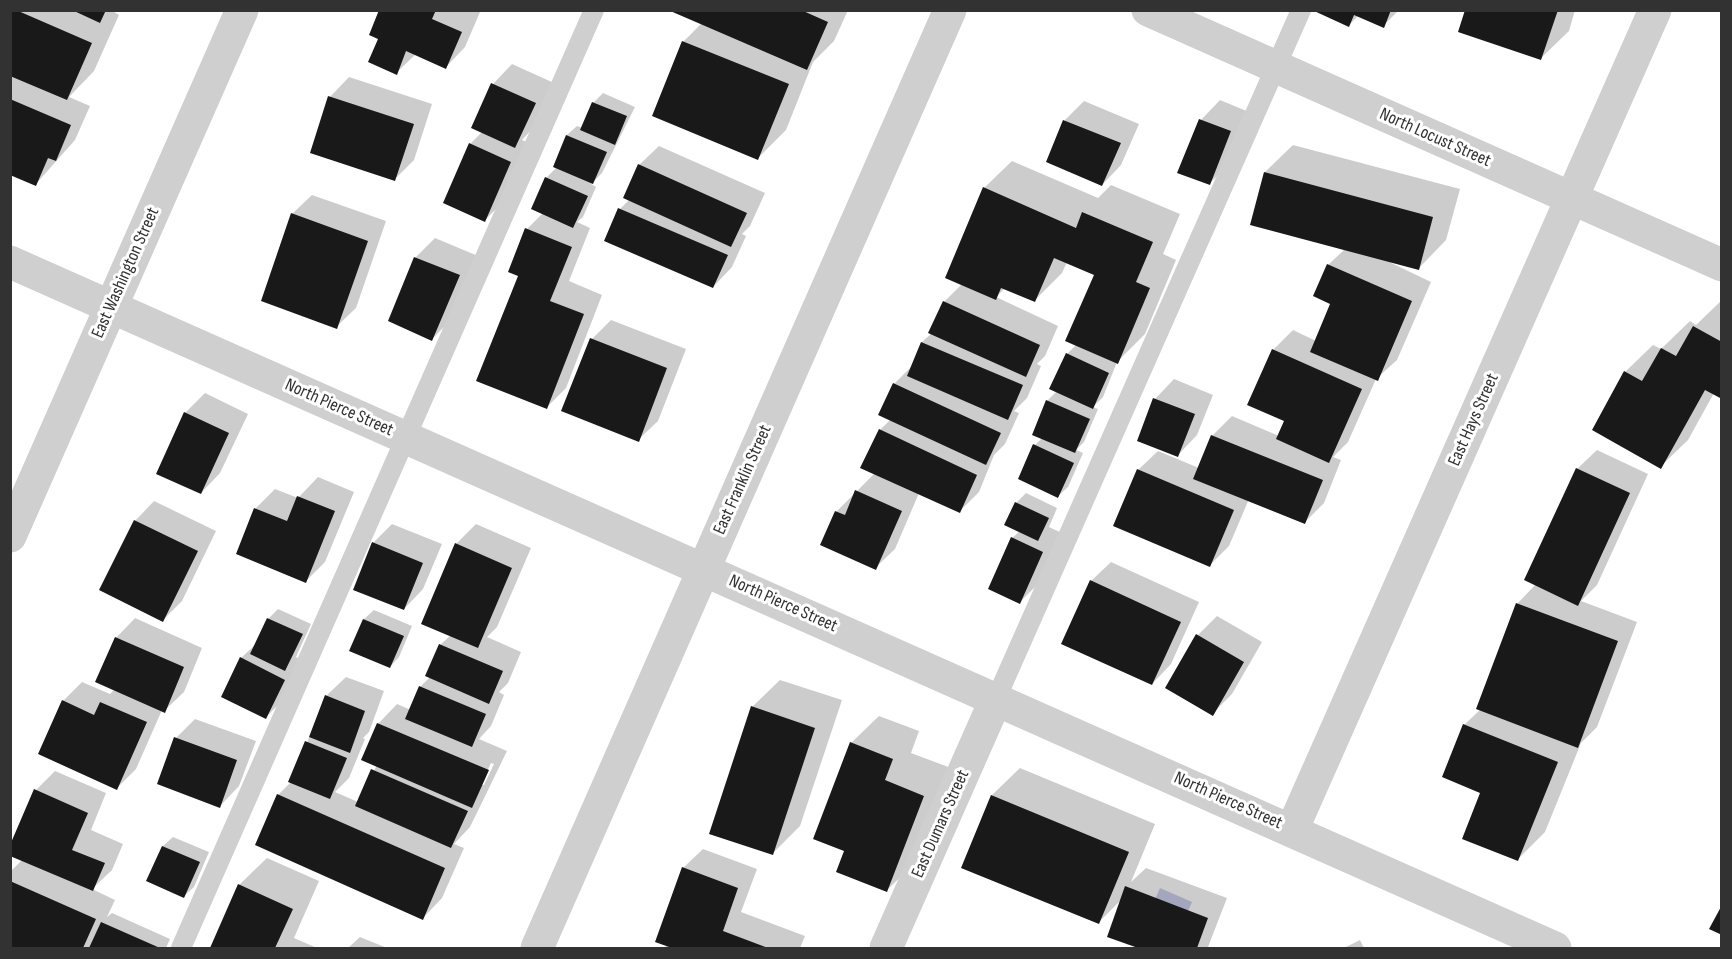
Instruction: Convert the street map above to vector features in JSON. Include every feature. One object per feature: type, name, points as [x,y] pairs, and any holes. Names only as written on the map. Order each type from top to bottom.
[{"type":"street","name":"East Washington Street","points":[[10,536],[242,10]]},
{"type":"street","name":"East Franklin Street","points":[[537,948],[950,10]]},
{"type":"street","name":"North Locust Street","points":[[1148,10],[1722,266]]},
{"type":"street","name":"East Hays Street","points":[[1292,830],[1655,10]]},
{"type":"street","name":"North Pierce Street","points":[[10,262],[1292,830],[1523,941],[1555,948]]},
{"type":"street","name":"East Dumars Street","points":[[886,948],[996,699]]},
{"type":"lane","points":[[181,948],[594,10]]},
{"type":"lane","points":[[996,699],[1301,10]]},
{"type":"water","points":[[1160,888],[1192,902],[1172,948],[1135,946]]},
{"type":"building","points":[[10,10],[16,10],[92,43],[67,100],[10,76]]},
{"type":"building","points":[[72,10],[106,10],[100,23]]},
{"type":"building","points":[[379,10],[436,10],[432,19],[462,32],[446,69],[406,51],[397,75],[368,62],[378,39],[369,35]]},
{"type":"building","points":[[668,10],[801,10],[828,22],[807,70]]},
{"type":"building","points":[[1312,10],[1391,10],[1384,28],[1354,15],[1349,27]]},
{"type":"building","points":[[1465,10],[1558,10],[1541,60],[1458,32]]},
{"type":"building","points":[[682,41],[789,84],[758,160],[652,116]]},
{"type":"building","points":[[491,83],[536,103],[515,148],[471,128]]},
{"type":"building","points":[[328,96],[414,124],[395,181],[310,153]]},
{"type":"building","points":[[10,99],[71,125],[56,161],[48,158],[36,186],[10,175]]},
{"type":"building","points":[[592,102],[627,116],[615,145],[580,130]]},
{"type":"building","points":[[1199,119],[1231,131],[1210,185],[1177,173]]},
{"type":"building","points":[[1063,120],[1121,143],[1102,186],[1046,162]]},
{"type":"building","points":[[566,135],[607,152],[593,184],[553,167]]},
{"type":"building","points":[[469,143],[511,162],[485,222],[443,203]]},
{"type":"building","points":[[638,164],[747,213],[731,247],[623,198]]},
{"type":"building","points":[[1264,172],[1433,217],[1419,270],[1250,225]]},
{"type":"building","points":[[545,177],[588,196],[573,228],[531,209]]},
{"type":"building","points":[[983,187],[1076,228],[1082,212],[1153,242],[1136,282],[1150,288],[1118,364],[1065,341],[1094,275],[1054,258],[1035,302],[1001,288],[996,300],[945,278]]},
{"type":"building","points":[[618,208],[728,255],[713,288],[604,241]]},
{"type":"building","points":[[291,213],[368,241],[337,329],[261,301]]},
{"type":"building","points":[[525,228],[572,247],[550,301],[584,314],[547,409],[476,381],[518,276],[508,272]]},
{"type":"building","points":[[414,257],[460,275],[432,341],[388,321]]},
{"type":"building","points":[[1327,264],[1412,301],[1378,381],[1310,352],[1330,304],[1313,296]]},
{"type":"building","points":[[943,301],[1040,345],[1026,377],[928,333]]},
{"type":"building","points":[[1693,326],[1722,342],[1722,399],[1705,390],[1661,469],[1592,430],[1624,371],[1642,381],[1661,348],[1676,356]]},
{"type":"building","points":[[590,338],[667,368],[639,442],[561,411]]},
{"type":"building","points":[[921,342],[1023,385],[1008,420],[907,376]]},
{"type":"building","points":[[1272,349],[1362,389],[1329,463],[1276,439],[1284,421],[1247,405]]},
{"type":"building","points":[[1066,353],[1109,373],[1093,409],[1049,389]]},
{"type":"building","points":[[893,383],[1001,433],[986,465],[878,415]]},
{"type":"building","points":[[1153,398],[1195,414],[1178,457],[1137,441]]},
{"type":"building","points":[[1046,400],[1090,419],[1075,453],[1032,435]]},
{"type":"building","points":[[184,412],[229,433],[201,494],[156,474]]},
{"type":"building","points":[[879,429],[977,475],[960,513],[860,468]]},
{"type":"building","points":[[1211,435],[1323,480],[1305,524],[1193,479]]},
{"type":"building","points":[[1033,444],[1074,463],[1058,498],[1018,479]]},
{"type":"building","points":[[1576,468],[1630,493],[1578,606],[1524,580]]},
{"type":"building","points":[[1137,469],[1234,510],[1210,567],[1113,526]]},
{"type":"building","points":[[855,490],[902,511],[876,570],[820,545],[835,511],[845,515]]},
{"type":"building","points":[[297,496],[335,511],[306,583],[236,554],[254,508],[287,521]]},
{"type":"building","points":[[1015,502],[1049,518],[1038,541],[1004,525]]},
{"type":"building","points":[[134,520],[198,551],[163,622],[99,590]]},
{"type":"building","points":[[1011,537],[1043,552],[1020,604],[988,589]]},
{"type":"building","points":[[372,542],[423,563],[404,610],[353,590]]},
{"type":"building","points":[[455,543],[512,568],[478,648],[421,624]]},
{"type":"building","points":[[1090,580],[1181,622],[1152,685],[1061,644]]},
{"type":"building","points":[[1516,603],[1618,641],[1578,748],[1476,709]]},
{"type":"building","points":[[267,618],[303,634],[285,671],[250,654]]},
{"type":"building","points":[[363,619],[404,636],[390,668],[349,651]]},
{"type":"building","points":[[1196,634],[1244,662],[1213,716],[1165,688]]},
{"type":"building","points":[[115,637],[184,667],[165,713],[95,682]]},
{"type":"building","points":[[439,644],[503,671],[489,704],[425,676]]},
{"type":"building","points":[[240,657],[285,680],[266,719],[221,697]]},
{"type":"building","points":[[419,686],[486,714],[472,747],[405,719]]},
{"type":"building","points":[[325,695],[365,711],[350,753],[309,737]]},
{"type":"building","points":[[62,700],[94,715],[100,702],[147,722],[117,790],[38,754]]},
{"type":"building","points":[[751,706],[815,728],[773,855],[709,834]]},
{"type":"building","points":[[377,723],[489,770],[472,808],[361,760]]},
{"type":"building","points":[[1463,724],[1558,762],[1518,861],[1462,839],[1480,793],[1442,777]]},
{"type":"building","points":[[174,737],[237,760],[220,808],[157,784]]},
{"type":"building","points":[[305,741],[347,758],[330,799],[288,782]]},
{"type":"building","points":[[850,742],[893,759],[885,780],[924,796],[887,892],[836,872],[844,851],[813,839]]},
{"type":"building","points":[[371,769],[468,811],[451,848],[355,806]]},
{"type":"building","points":[[34,789],[88,813],[72,850],[105,863],[93,891],[10,856],[10,845]]},
{"type":"building","points":[[277,794],[445,868],[423,920],[255,845]]},
{"type":"building","points":[[991,795],[1129,852],[1099,924],[961,868]]},
{"type":"building","points":[[162,846],[200,862],[184,898],[146,881]]},
{"type":"building","points":[[682,867],[738,888],[723,931],[768,948],[672,948],[655,942]]},
{"type":"building","points":[[10,881],[96,919],[83,948],[10,948]]},
{"type":"building","points":[[238,884],[293,909],[275,948],[210,948]]},
{"type":"building","points":[[1125,886],[1208,918],[1197,948],[1138,948],[1107,937]]},
{"type":"building","points":[[1722,905],[1722,935],[1709,929]]},
{"type":"building","points":[[101,922],[160,948],[89,948]]}]
